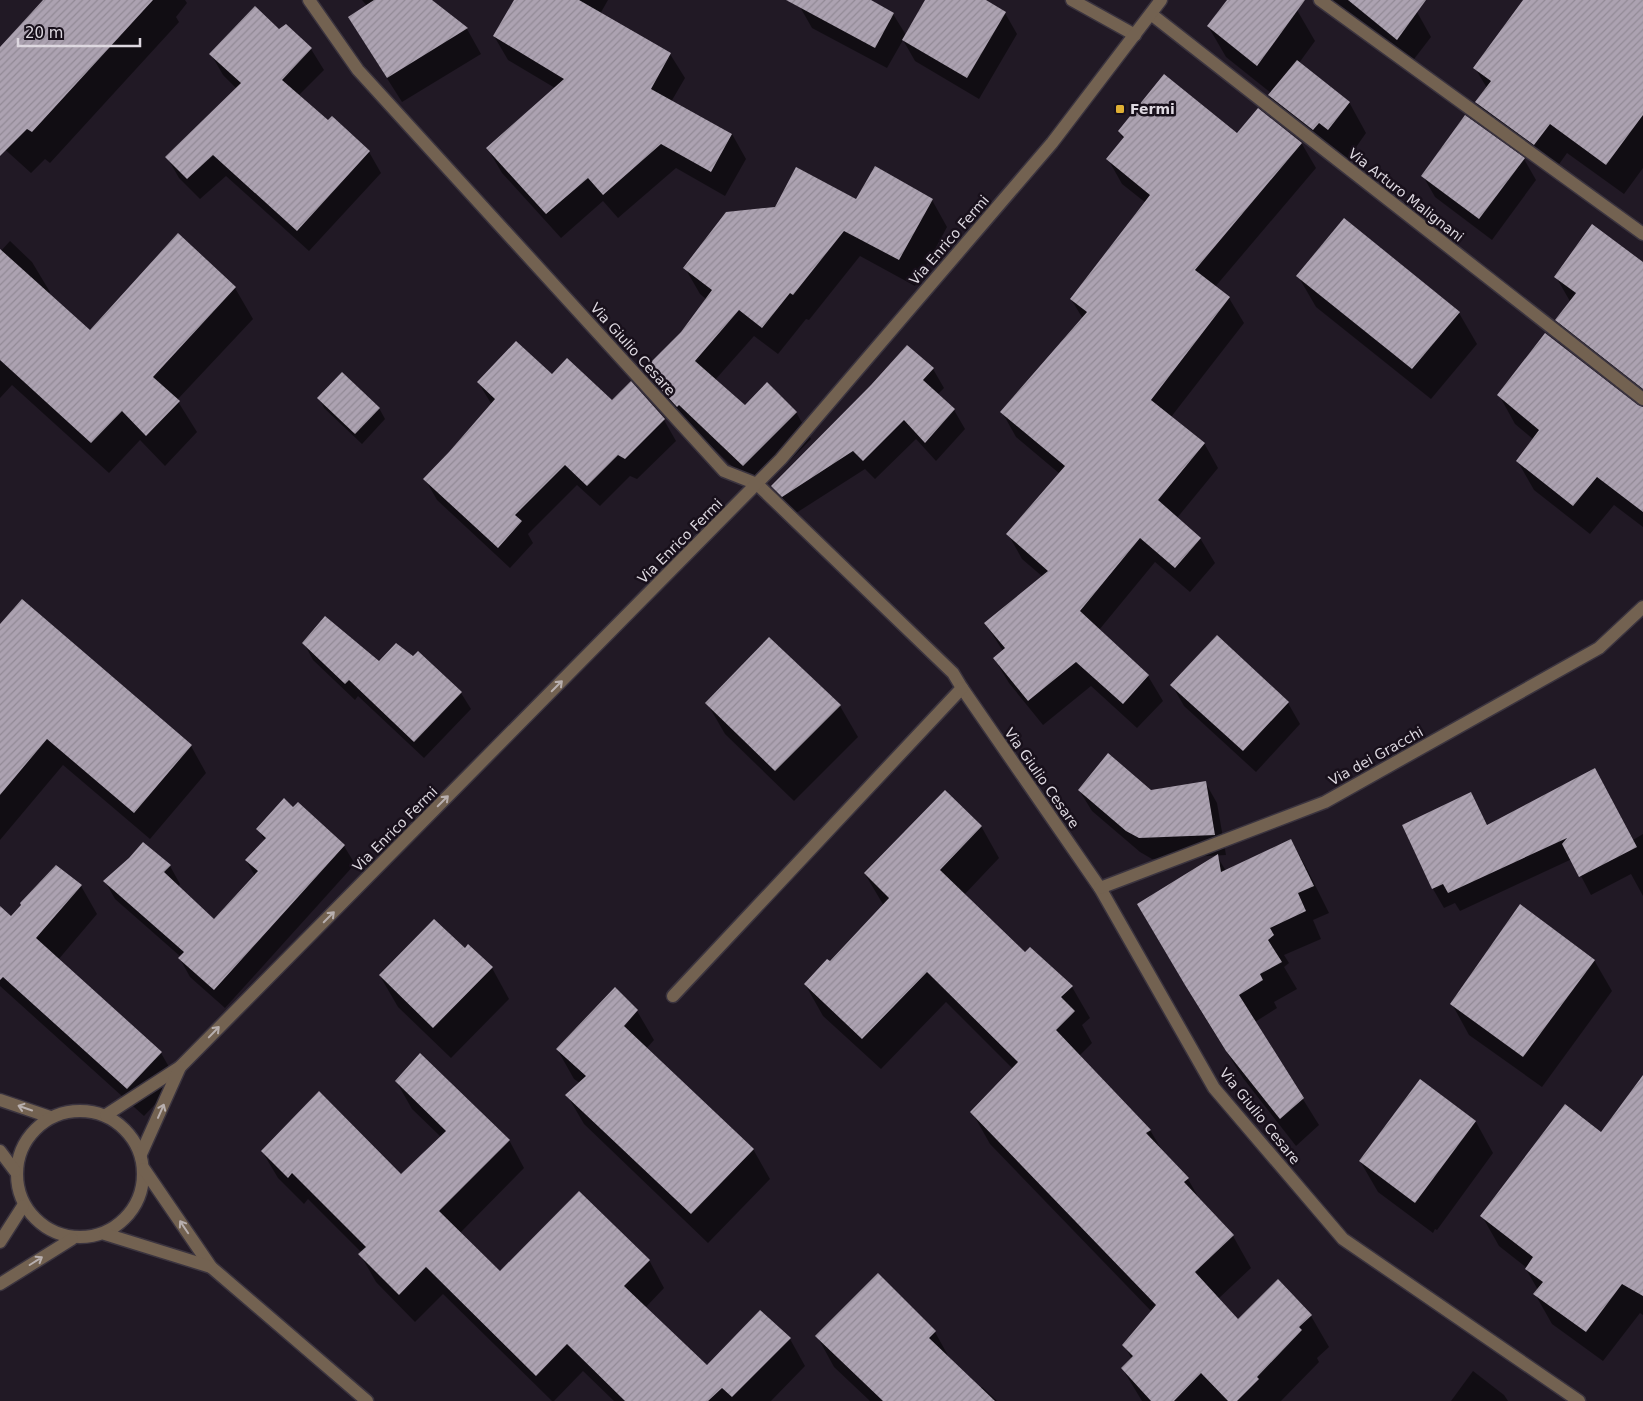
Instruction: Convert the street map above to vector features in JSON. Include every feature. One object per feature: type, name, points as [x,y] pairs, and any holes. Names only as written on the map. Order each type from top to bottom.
[{"type":"street","name":"Via Giulio Cesare","points":[[309,0],[358,70],[724,471],[757,484],[953,673],[1100,888],[1214,1088],[1343,1239],[1579,1401]]},
{"type":"street","points":[[1072,0],[1135,34]]},
{"type":"street","name":"Via Enrico Fermi","points":[[106,1114],[180,1067],[781,459],[1052,144],[1161,0]]},
{"type":"street","points":[[1320,0],[1643,234]]},
{"type":"street","name":"Via Arturo Malignani","points":[[1151,14],[1643,399]]},
{"type":"street","name":"Via dei Gracchi","points":[[1100,888],[1326,802],[1599,648],[1643,608]]},
{"type":"street","points":[[672,996],[962,688]]},
{"type":"street","name":"Via Enrico Fermi","points":[[141,1154],[180,1067]]},
{"type":"street","points":[[0,1100],[50,1117]]},
{"type":"street","points":[[15,1171],[25,1139],[50,1117],[75,1109],[106,1114],[128,1131],[141,1154],[144,1169],[211,1267],[367,1401]]},
{"type":"street","points":[[0,1151],[15,1171],[23,1206],[43,1228],[72,1239]]},
{"type":"street","points":[[105,1234],[135,1208],[144,1169]]},
{"type":"street","points":[[0,1242],[23,1206]]},
{"type":"street","points":[[0,1284],[72,1239],[105,1234],[211,1267]]},
{"type":"building","points":[[43,0],[153,0],[32,132],[27,129],[0,156],[0,47]]},
{"type":"building","points":[[374,0],[432,0],[468,28],[387,78],[348,17]]},
{"type":"building","points":[[514,0],[579,0],[671,53],[651,89],[732,134],[711,172],[661,144],[603,195],[588,178],[546,214],[486,148],[564,79],[493,36]]},
{"type":"building","points":[[786,0],[871,0],[894,13],[875,48]]},
{"type":"building","points":[[925,0],[986,0],[1006,12],[967,78],[902,40]]},
{"type":"building","points":[[1227,0],[1305,0],[1257,66],[1207,26]]},
{"type":"building","points":[[1348,0],[1426,0],[1397,40]]},
{"type":"building","points":[[1523,0],[1643,0],[1643,115],[1606,165],[1550,124],[1534,145],[1475,102],[1491,81],[1473,68]]},
{"type":"building","points":[[255,6],[279,29],[286,24],[312,48],[282,80],[328,120],[332,116],[370,151],[297,231],[213,155],[187,179],[165,157],[241,83],[209,54]]},
{"type":"building","points":[[1297,60],[1350,102],[1328,130],[1319,123],[1313,130],[1268,95]]},
{"type":"building","points":[[1164,74],[1237,133],[1258,108],[1302,143],[1195,270],[1230,297],[1151,400],[1205,443],[1158,500],[1201,538],[1175,568],[1140,538],[1080,611],[1149,675],[1123,704],[1076,662],[1028,701],[993,658],[1005,648],[984,623],[1048,571],[1006,534],[1065,466],[1000,412],[1087,312],[1070,299],[1150,195],[1106,159],[1124,137],[1118,131]]},
{"type":"building","points":[[1465,115],[1525,158],[1479,219],[1421,176]]},
{"type":"building","points":[[875,166],[933,199],[899,260],[844,231],[793,295],[790,293],[762,328],[739,310],[695,361],[745,405],[767,382],[797,412],[743,466],[679,405],[677,407],[643,370],[681,332],[712,290],[683,268],[726,212],[775,207],[796,167],[856,199]]},
{"type":"building","points":[[1344,218],[1460,312],[1412,369],[1296,276]]},
{"type":"building","points":[[1592,224],[1643,262],[1643,389],[1555,320],[1576,293],[1554,277]]},
{"type":"building","points":[[178,233],[236,287],[153,377],[180,401],[146,436],[122,411],[91,443],[0,360],[0,249],[90,330]]},
{"type":"building","points":[[1545,333],[1643,407],[1643,512],[1597,477],[1573,506],[1516,461],[1539,430],[1497,395]]},
{"type":"building","points":[[516,341],[552,374],[567,358],[612,400],[631,381],[665,419],[625,459],[618,455],[587,486],[565,465],[515,515],[522,521],[498,548],[423,479],[495,399],[477,382]]},
{"type":"building","points":[[907,345],[934,368],[923,380],[955,409],[925,443],[904,420],[863,461],[853,451],[782,497],[771,486],[871,385]]},
{"type":"building","points":[[342,372],[380,408],[355,434],[317,398]]},
{"type":"building","points":[[22,599],[192,745],[134,813],[47,739],[0,795],[0,624]]},
{"type":"building","points":[[325,616],[379,661],[396,643],[413,656],[418,651],[462,692],[414,742],[349,680],[345,684],[302,643]]},
{"type":"building","points":[[1217,635],[1289,702],[1243,751],[1170,685]]},
{"type":"building","points":[[769,637],[841,705],[775,771],[705,703]]},
{"type":"building","points":[[1108,753],[1151,790],[1206,781],[1215,835],[1139,838],[1126,831],[1078,790]]},
{"type":"building","points":[[1595,768],[1637,847],[1579,877],[1562,844],[1567,838],[1448,893],[1443,884],[1432,889],[1402,825],[1471,792],[1487,825]]},
{"type":"building","points":[[945,790],[982,826],[940,870],[1025,952],[1030,947],[1073,986],[1061,997],[1075,1011],[1056,1030],[1151,1130],[1146,1133],[1189,1178],[1184,1182],[1234,1235],[1195,1272],[1238,1319],[1278,1279],[1312,1315],[1299,1327],[1302,1330],[1237,1401],[1228,1401],[1201,1373],[1174,1401],[1151,1401],[1121,1368],[1133,1356],[1122,1345],[1156,1305],[970,1112],[1018,1062],[927,972],[862,1039],[804,984],[827,959],[830,961],[889,898],[864,873]]},
{"type":"building","points":[[284,798],[293,807],[298,802],[345,845],[214,990],[178,958],[184,952],[103,881],[129,858],[143,842],[171,865],[164,872],[214,919],[258,871],[245,860],[266,838],[256,829]]},
{"type":"building","points":[[1291,839],[1314,886],[1298,893],[1306,911],[1270,928],[1274,935],[1268,940],[1282,962],[1260,974],[1263,980],[1239,995],[1304,1098],[1280,1119],[1226,1051],[1137,904],[1218,854],[1221,872]]},
{"type":"building","points":[[56,865],[82,885],[36,938],[162,1052],[127,1089],[3,977],[0,980],[0,906],[11,916],[21,905],[20,903]]},
{"type":"building","points":[[1520,904],[1595,960],[1523,1057],[1450,1004]]},
{"type":"building","points":[[434,919],[465,948],[468,944],[493,967],[433,1028],[379,975]]},
{"type":"building","points":[[615,987],[638,1010],[624,1026],[754,1149],[691,1214],[565,1095],[586,1076],[556,1049]]},
{"type":"building","points":[[420,1053],[510,1140],[439,1211],[500,1271],[579,1191],[650,1260],[624,1286],[707,1365],[760,1310],[791,1338],[732,1397],[722,1388],[708,1401],[625,1401],[567,1344],[536,1376],[426,1267],[399,1295],[358,1254],[366,1247],[292,1173],[288,1178],[261,1151],[319,1091],[401,1174],[446,1131],[395,1081]]},
{"type":"building","points":[[1643,1075],[1643,1296],[1622,1284],[1586,1332],[1533,1294],[1543,1282],[1525,1269],[1533,1257],[1480,1216],[1565,1104],[1601,1132]]},
{"type":"building","points":[[1420,1079],[1476,1121],[1415,1203],[1359,1161]]},
{"type":"building","points":[[878,1273],[936,1331],[929,1338],[995,1401],[883,1401],[815,1336]]},
{"type":"place","name":"Fermi","points":[[1120,109]]}]
